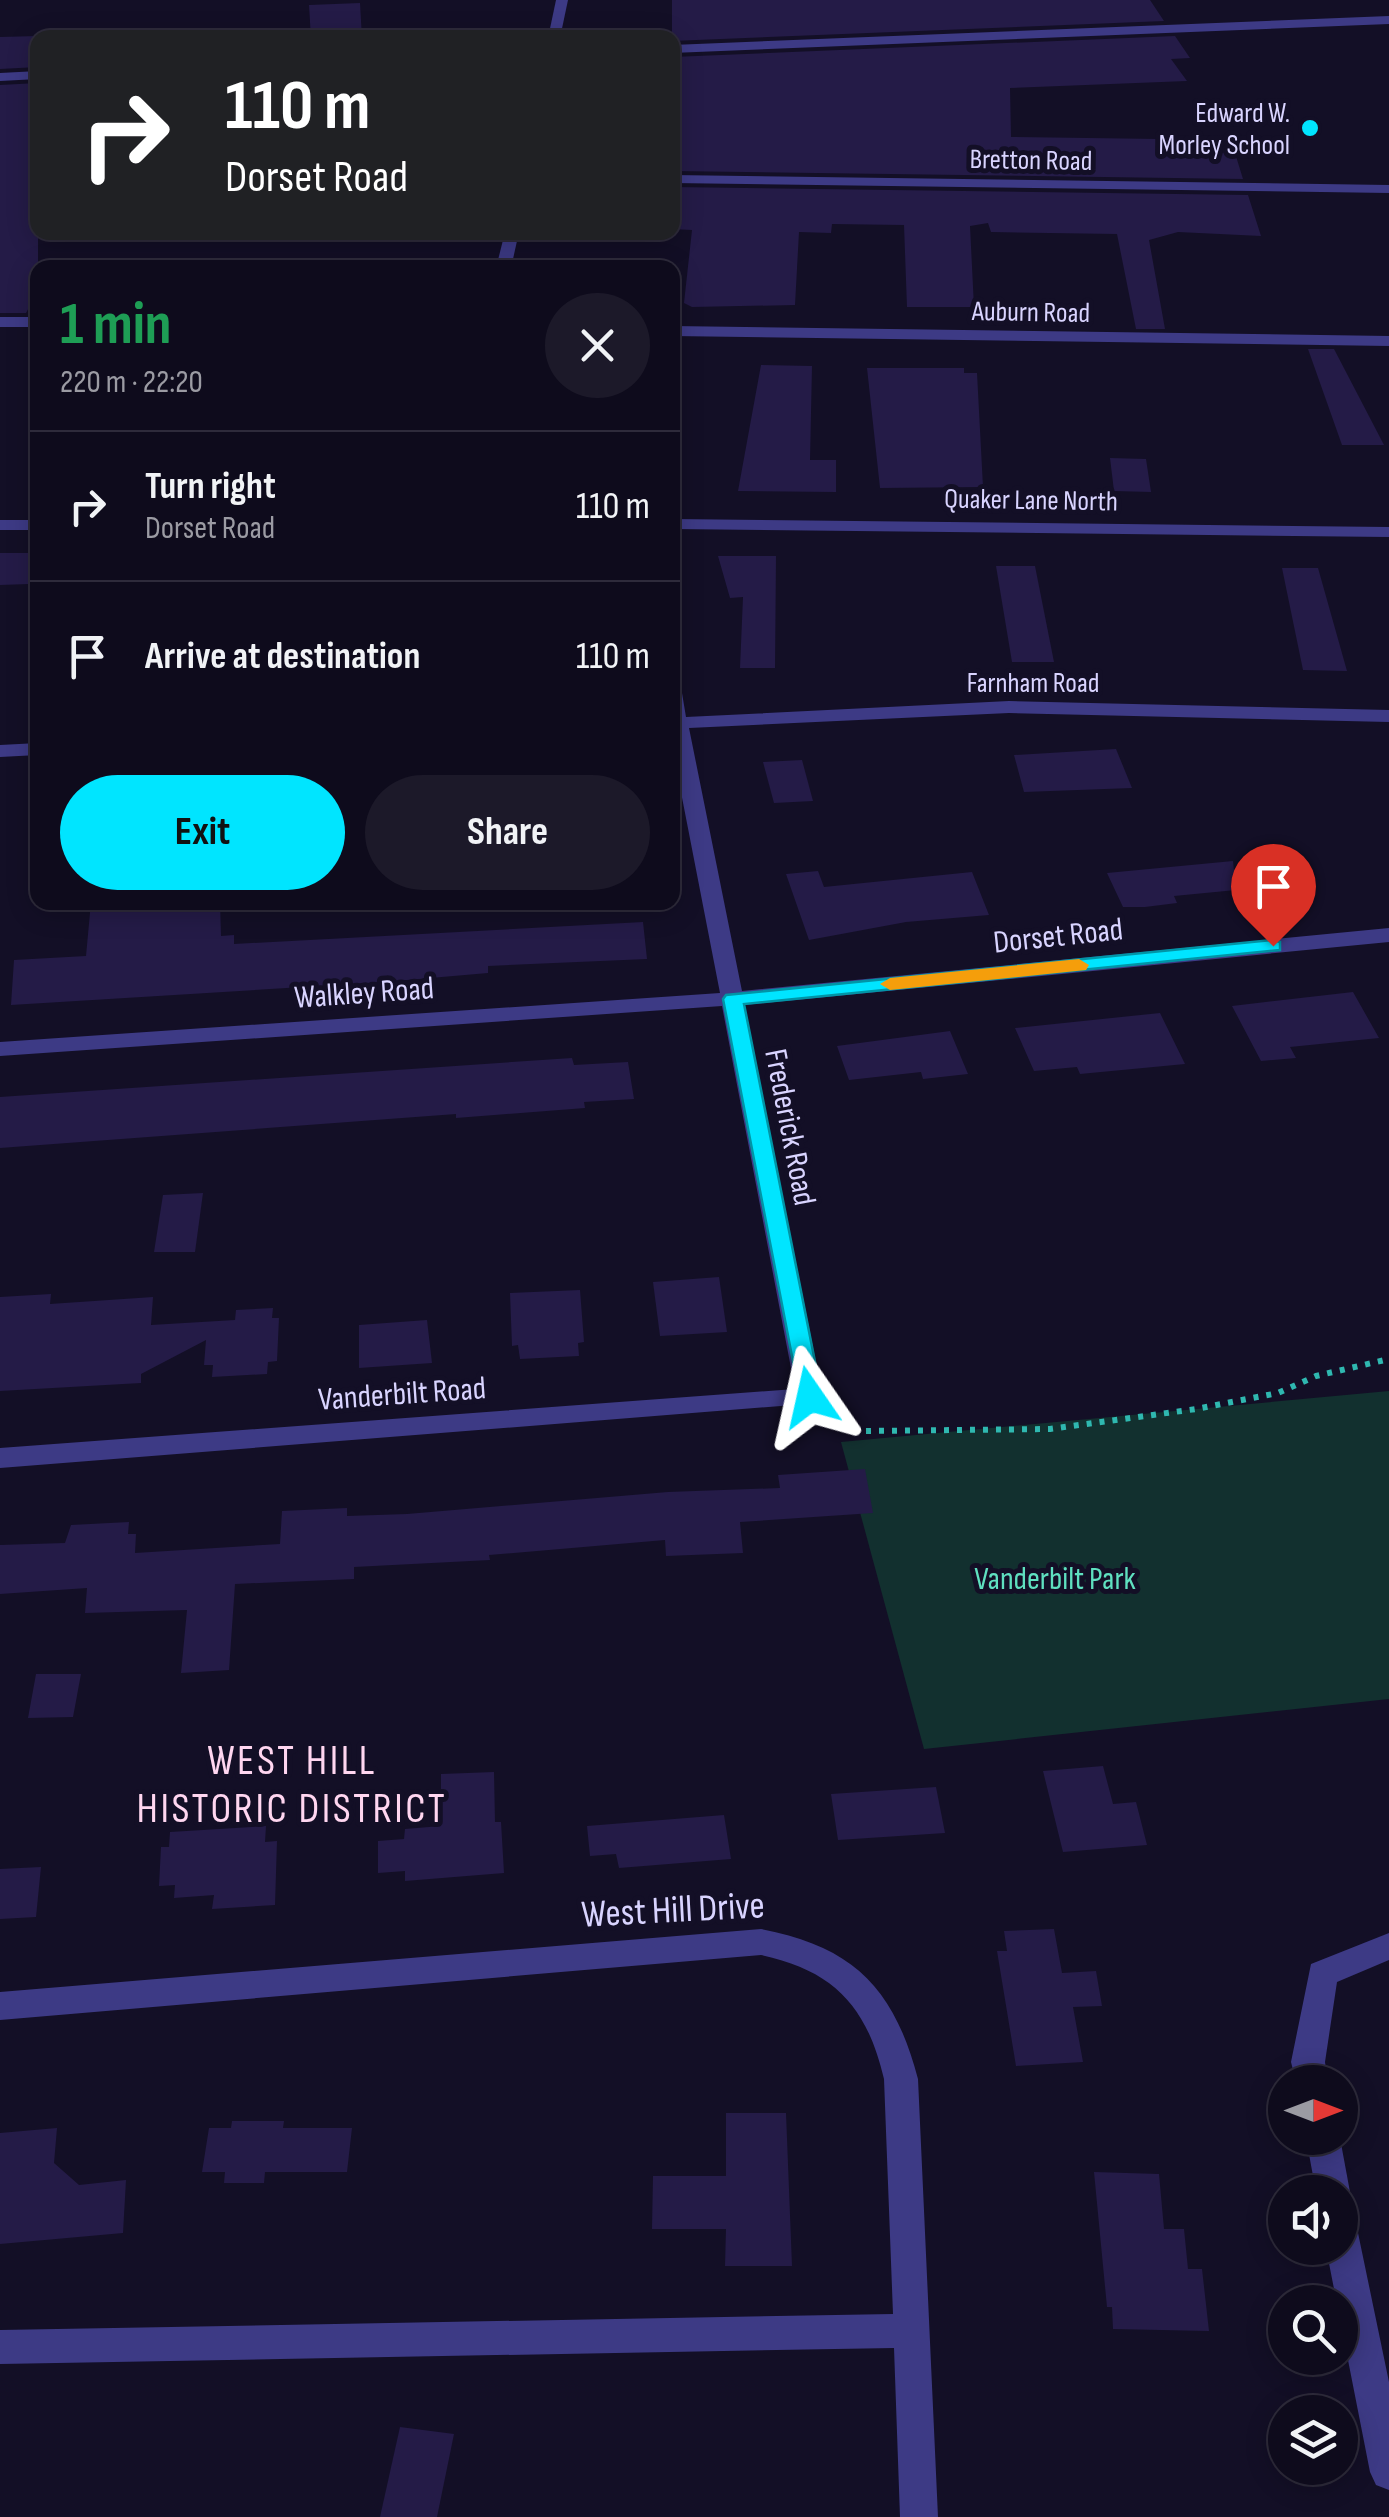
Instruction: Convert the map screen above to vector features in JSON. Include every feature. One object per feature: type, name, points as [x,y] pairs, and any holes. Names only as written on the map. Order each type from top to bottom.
[{"type":"street","points":[[556,30],[562,0]]},
{"type":"street","points":[[680,49],[1389,20]]},
{"type":"street","points":[[0,77],[30,75]]},
{"type":"street","name":"Bretton Road","points":[[680,179],[1389,189]]},
{"type":"street","points":[[0,322],[30,322]]},
{"type":"street","name":"Auburn Road","points":[[680,331],[1389,341]]},
{"type":"street","name":"Quaker Lane North","points":[[680,524],[1389,532]]},
{"type":"street","points":[[0,525],[30,525]]},
{"type":"street","name":"Farnham Road","points":[[680,710],[1009,706],[1389,716]]},
{"type":"street","name":"Frederick Road","points":[[680,739],[810,1397]]},
{"type":"street","points":[[0,751],[30,749]]},
{"type":"street","name":"Dorset Road","points":[[733,999],[1389,935]]},
{"type":"street","name":"Walkley Road","points":[[0,1049],[733,999]]},
{"type":"street","name":"Vanderbilt Road","points":[[0,1458],[810,1397]]},
{"type":"street","name":"West Hill Drive","points":[[0,2006],[749,1942],[802,1950],[847,1976],[883,2019],[894,2044],[901,2079],[920,2517]]},
{"type":"street","points":[[1309,2065],[1322,1974],[1389,1946]]},
{"type":"street","points":[[1347,2265],[1389,2472]]},
{"type":"street","points":[[0,2346],[910,2330]]},
{"type":"path","points":[[866,1432],[1050,1429],[1196,1409],[1278,1393],[1316,1376],[1389,1358]]},
{"type":"green space","name":"Vanderbilt Park","points":[[1389,1391],[1389,1699],[924,1749],[841,1442]]},
{"type":"building","points":[[672,0],[1150,0],[1164,21],[680,41],[680,30],[672,30]]},
{"type":"building","points":[[360,3],[362,30],[311,30],[309,5]]},
{"type":"building","points":[[30,36],[30,67],[0,69],[0,37]]},
{"type":"building","points":[[1175,36],[1190,58],[1171,59],[1187,81],[1010,88],[1011,137],[1231,140],[1243,179],[680,171],[680,57]]},
{"type":"building","points":[[30,83],[30,240],[38,240],[38,260],[30,260],[30,306],[26,313],[0,313],[0,85]]},
{"type":"building","points":[[680,187],[1248,195],[1261,236],[1178,232],[1149,240],[1165,329],[1136,329],[1117,234],[991,232],[988,223],[970,226],[974,307],[907,307],[904,225],[832,224],[831,233],[799,232],[795,305],[692,307],[684,303],[692,230],[680,229]]},
{"type":"building","points":[[1308,349],[1334,349],[1384,445],[1342,445]]},
{"type":"building","points":[[761,365],[812,366],[810,460],[836,460],[836,492],[738,491]]},
{"type":"building","points":[[867,368],[964,368],[964,373],[977,373],[983,487],[880,488]]},
{"type":"building","points":[[1110,458],[1146,459],[1151,492],[1114,491]]},
{"type":"building","points":[[0,553],[30,553],[29,584],[0,585]]},
{"type":"building","points":[[718,556],[776,556],[775,668],[740,668],[743,597],[730,598]]},
{"type":"building","points":[[996,566],[1035,566],[1054,662],[1012,662]]},
{"type":"building","points":[[1282,568],[1318,568],[1347,671],[1303,670]]},
{"type":"building","points":[[1116,749],[1132,788],[1024,792],[1014,755]]},
{"type":"building","points":[[802,760],[813,801],[774,803],[763,762]]},
{"type":"building","points":[[1233,861],[1236,890],[1174,896],[1177,903],[1145,907],[1123,907],[1107,873]]},
{"type":"building","points":[[818,871],[824,887],[972,872],[989,915],[906,922],[809,940],[786,874]]},
{"type":"building","points":[[90,910],[220,910],[221,936],[234,935],[234,944],[643,922],[647,959],[488,966],[488,973],[384,982],[11,1005],[14,960],[86,956]]},
{"type":"building","points":[[1353,992],[1379,1038],[1290,1047],[1296,1058],[1261,1061],[1232,1006]]},
{"type":"building","points":[[1160,1013],[1185,1064],[1080,1074],[1077,1067],[1034,1071],[1015,1028]]},
{"type":"building","points":[[950,1031],[968,1074],[923,1079],[921,1072],[849,1080],[837,1046]]},
{"type":"building","points":[[572,1058],[574,1065],[628,1062],[634,1099],[584,1102],[585,1108],[456,1118],[456,1114],[0,1148],[0,1097]]},
{"type":"building","points":[[203,1193],[195,1252],[154,1252],[163,1195]]},
{"type":"building","points":[[719,1277],[727,1332],[660,1336],[653,1282]]},
{"type":"building","points":[[580,1290],[584,1342],[578,1343],[579,1356],[520,1359],[518,1345],[512,1346],[510,1293]]},
{"type":"building","points":[[51,1294],[50,1304],[153,1297],[151,1325],[235,1320],[236,1310],[273,1308],[272,1318],[279,1318],[277,1361],[268,1362],[267,1374],[212,1377],[213,1365],[204,1365],[206,1340],[141,1374],[141,1383],[0,1391],[0,1297]]},
{"type":"building","points":[[427,1320],[432,1363],[359,1368],[359,1325]]},
{"type":"building","points":[[865,1469],[873,1513],[740,1522],[743,1553],[666,1556],[665,1540],[489,1555],[490,1560],[354,1567],[354,1579],[235,1584],[229,1670],[181,1673],[187,1610],[85,1613],[87,1588],[0,1594],[0,1545],[65,1543],[71,1525],[129,1522],[128,1534],[136,1534],[135,1553],[280,1544],[282,1511],[347,1508],[347,1516],[407,1514],[668,1492],[780,1488],[778,1475]]},
{"type":"building","points":[[36,1674],[81,1674],[73,1717],[28,1718]]},
{"type":"building","points":[[1103,1766],[1113,1804],[1136,1802],[1147,1845],[1063,1852],[1043,1771]]},
{"type":"building","points":[[494,1772],[495,1822],[501,1822],[504,1873],[405,1881],[405,1871],[378,1873],[378,1841],[404,1839],[405,1829],[441,1826],[441,1774]]},
{"type":"building","points":[[936,1787],[945,1833],[838,1840],[831,1794]]},
{"type":"building","points":[[724,1815],[731,1859],[619,1868],[616,1854],[590,1856],[587,1826]]},
{"type":"building","points":[[266,1826],[265,1842],[277,1841],[275,1905],[212,1909],[214,1895],[174,1898],[175,1885],[159,1886],[161,1847],[169,1847],[170,1832]]},
{"type":"building","points":[[41,1867],[36,1917],[0,1919],[0,1869]]},
{"type":"building","points":[[1054,1929],[1062,1973],[1096,1971],[1102,2006],[1073,2007],[1083,2062],[1016,2066],[997,1951],[1007,1951],[1004,1931]]},
{"type":"building","points":[[726,2113],[786,2113],[792,2266],[725,2266],[726,2229],[652,2229],[653,2176],[726,2176]]},
{"type":"building","points":[[232,2121],[284,2121],[283,2128],[352,2128],[347,2172],[265,2172],[264,2183],[224,2183],[225,2172],[202,2172],[209,2128],[231,2128]]},
{"type":"building","points":[[57,2128],[54,2163],[79,2185],[126,2180],[123,2233],[0,2244],[0,2133]]},
{"type":"building","points":[[1094,2172],[1159,2174],[1164,2229],[1184,2229],[1188,2269],[1202,2269],[1209,2331],[1113,2329],[1112,2307],[1107,2307]]},
{"type":"building","points":[[400,2427],[454,2434],[437,2517],[380,2517]]},
{"type":"slow traffic","points":[[890,984],[1079,965]]},
{"type":"place","name":"Edward W. Morley School","points":[[1310,128]]},
{"type":"district","name":"WEST HILL HISTORIC DISTRICT","points":[[292,1783]]},
{"type":"route","points":[[810,1397],[733,999],[1273,946]]}]
